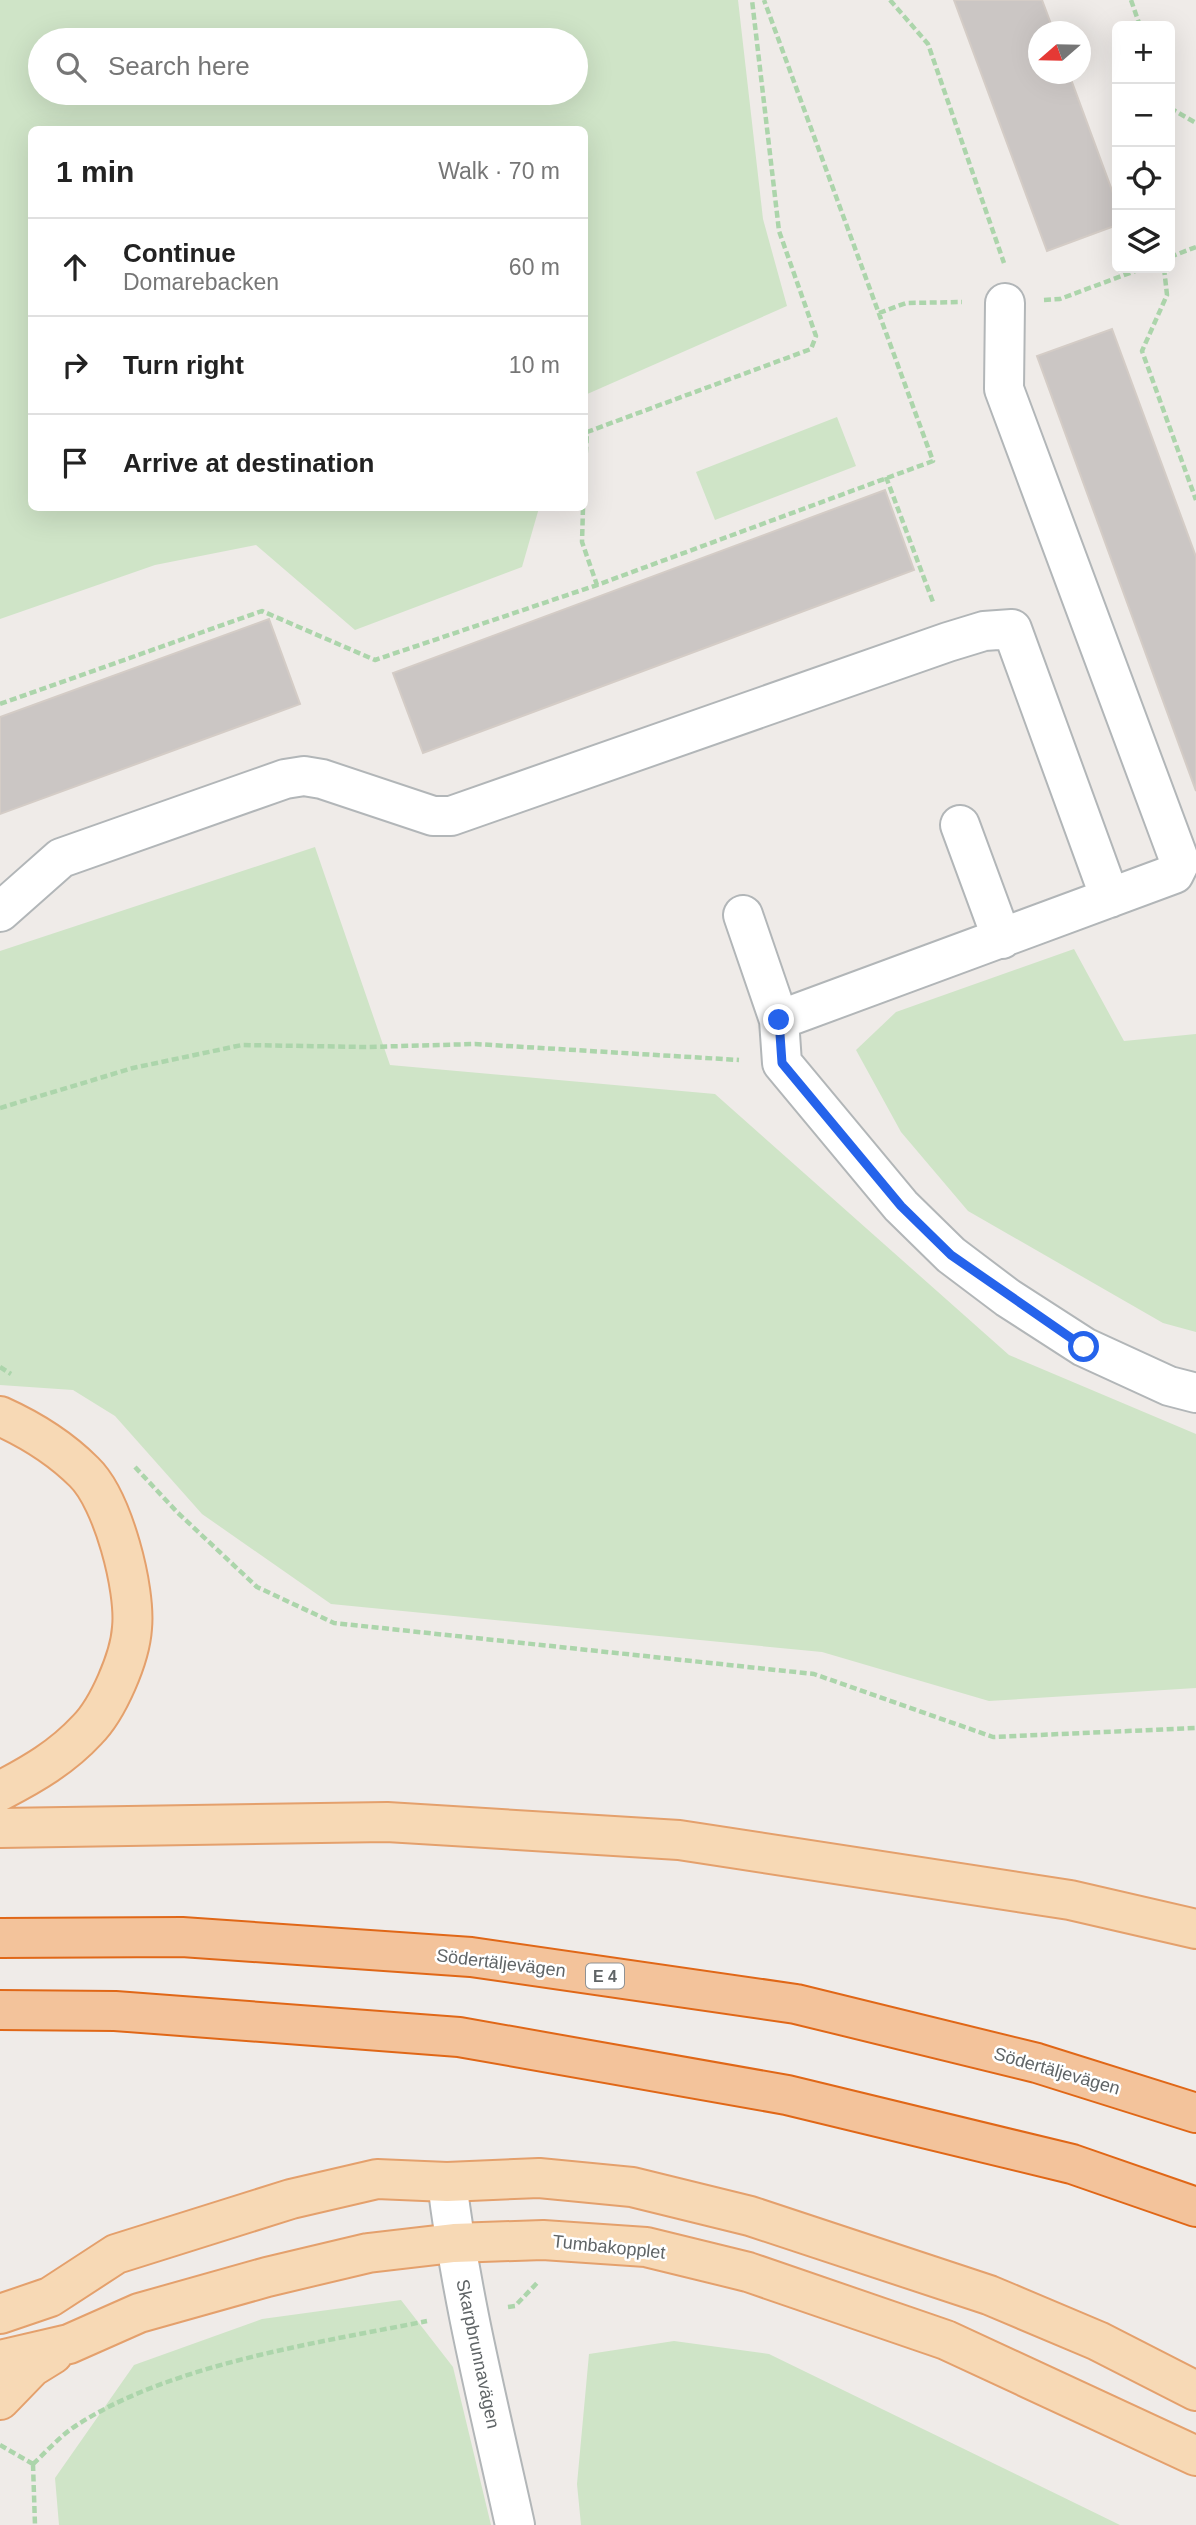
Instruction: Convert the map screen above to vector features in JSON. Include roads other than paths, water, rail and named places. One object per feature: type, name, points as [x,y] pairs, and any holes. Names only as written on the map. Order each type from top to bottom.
[{"type":"highway","name":"Södertäljevägen","points":[[0,1938],[182,1937],[471,1956],[783,2002],[1037,2063],[1196,2113]]},
{"type":"highway","points":[[0,2010],[115,2011],[459,2037],[787,2095],[1072,2164],[1196,2207]]},
{"type":"main road","points":[[0,1416],[32,1431],[86,1474],[113,1522],[128,1578],[132,1628],[121,1673],[89,1729],[44,1769],[0,1791]]},
{"type":"main road","points":[[0,1828],[387,1822],[679,1840],[1070,1900],[1196,1929]]},
{"type":"main road","points":[[0,2288],[291,2199],[377,2179],[447,2182],[539,2178],[632,2187],[750,2216],[989,2295],[1098,2341],[1196,2391]]},
{"type":"main road","name":"Tumbakopplet","points":[[0,2360],[69,2344],[139,2313],[267,2277],[368,2253],[454,2243],[543,2240],[646,2247],[748,2272],[946,2340],[1196,2455]]},
{"type":"main road","points":[[0,2314],[50,2297],[116,2254]]},
{"type":"main road","points":[[0,2400],[32,2367],[69,2344]]},
{"type":"street","points":[[779,1020],[1174,874],[1180,862],[1004,389],[1006,303]]},
{"type":"street","points":[[0,912],[61,858],[285,779],[304,776],[322,779],[433,816],[451,816],[948,642],[984,631],[1012,629],[1110,898]]},
{"type":"street","points":[[960,825],[1002,939]]},
{"type":"street","points":[[743,915],[779,1020],[782,1063],[901,1206],[951,1255],[1084,1347],[1169,1386],[1196,1393]]},
{"type":"street","name":"Skarpbrunnavägen","points":[[447,2182],[454,2243],[515,2525]]}]
